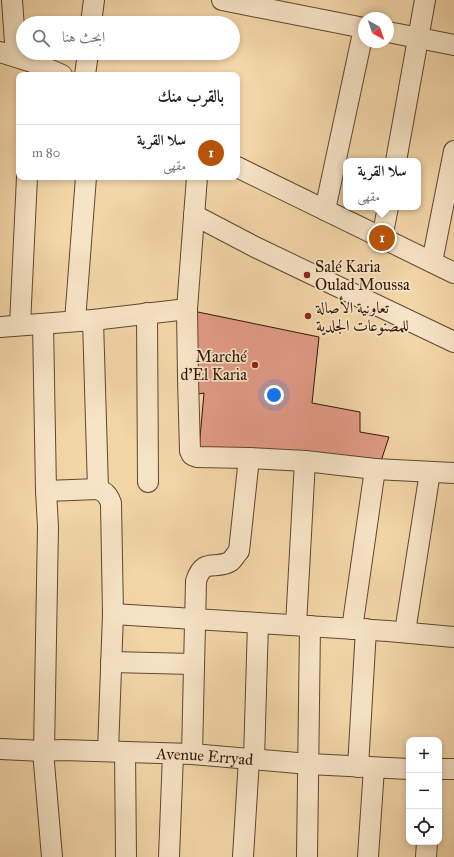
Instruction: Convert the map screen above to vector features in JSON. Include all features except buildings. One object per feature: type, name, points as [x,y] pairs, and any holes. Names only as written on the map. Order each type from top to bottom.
[{"type":"street","points":[[12,0],[16,30]]},
{"type":"street","points":[[92,16],[94,0]]},
{"type":"street","points":[[222,0],[308,8],[364,28],[325,210]]},
{"type":"street","points":[[397,158],[425,0]]},
{"type":"street","points":[[394,33],[454,45]]},
{"type":"street","points":[[85,72],[87,60]]},
{"type":"street","points":[[20,61],[53,72]]},
{"type":"street","points":[[432,262],[454,151]]},
{"type":"street","points":[[240,168],[454,273]]},
{"type":"street","points":[[20,325],[27,180]]},
{"type":"street","points":[[86,180],[84,321],[98,489]]},
{"type":"street","points":[[196,180],[187,309],[190,451],[192,455],[197,457],[305,461],[375,469],[454,473]]},
{"type":"street","points":[[382,238],[387,210]]},
{"type":"street","points":[[194,215],[255,247],[454,342]]},
{"type":"street","points":[[0,327],[84,321],[187,309]]},
{"type":"street","points":[[147,313],[148,482]]},
{"type":"street","points":[[43,324],[48,527],[44,751],[52,857]]},
{"type":"street","points":[[169,857],[193,664],[196,581],[201,570],[207,566],[227,563],[232,560],[239,551],[249,458]]},
{"type":"street","points":[[305,461],[303,625],[309,764],[307,857]]},
{"type":"street","points":[[368,857],[366,767],[359,629],[375,469]]},
{"type":"street","points":[[405,632],[430,472]]},
{"type":"street","points":[[46,491],[98,489],[105,492],[109,496],[111,503],[113,614],[111,662],[116,752],[126,857]]},
{"type":"street","points":[[113,614],[303,625],[454,637]]},
{"type":"street","points":[[243,857],[252,759],[258,623]]},
{"type":"street","points":[[111,662],[193,664]]},
{"type":"street","name":"Avenue Erryad","points":[[0,749],[182,754],[309,764],[406,769]]},
{"type":"street","points":[[442,769],[454,769]]},
{"type":"street","points":[[426,857],[427,845]]},
{"type":"place","name":"سلا القرية","points":[[382,238]]},
{"type":"place","name":"Salé Karia Oulad Moussa","points":[[307,275]]},
{"type":"place","name":"تعاونية الأصالة للمصنوعات الجلدية","points":[[308,316]]},
{"type":"place","name":"Marché d'El Karia","points":[[255,365]]}]
